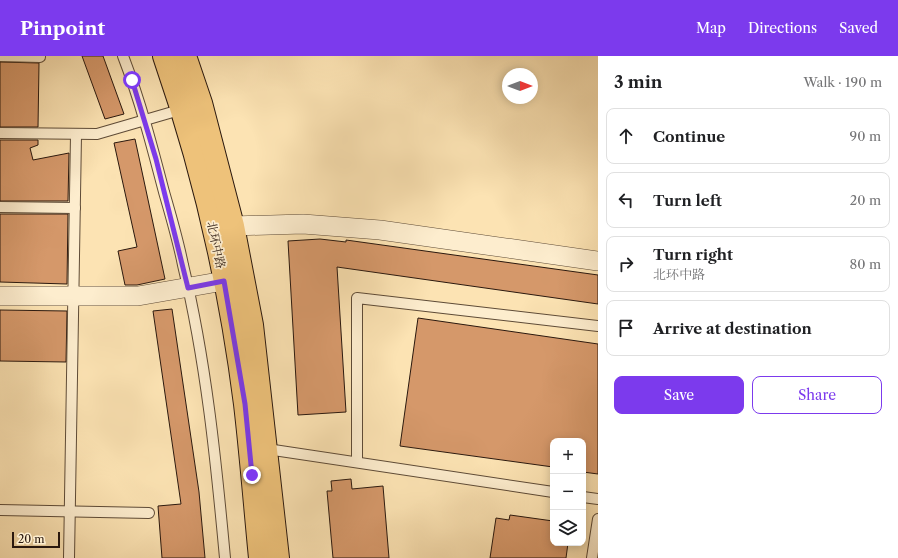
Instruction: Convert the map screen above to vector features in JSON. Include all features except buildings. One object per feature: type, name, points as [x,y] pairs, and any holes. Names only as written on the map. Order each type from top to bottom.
[{"type":"main road","name":"北环中路","points":[[164,56],[183,109],[214,230],[224,281],[245,404],[260,558]]},
{"type":"main road","name":"北环中路","points":[[185,56],[202,103],[233,226],[252,325],[278,558]]},
{"type":"street","points":[[233,226],[303,224],[380,230],[598,261]]},
{"type":"street","points":[[0,296],[138,296],[224,281]]},
{"type":"lane","points":[[0,56],[40,57]]},
{"type":"lane","points":[[122,56],[158,167],[188,288],[199,346],[212,432],[225,558]]},
{"type":"lane","points":[[0,133],[76,135],[97,134],[183,109]]},
{"type":"lane","points":[[69,558],[76,135]]},
{"type":"lane","points":[[0,207],[75,208]]},
{"type":"lane","points":[[357,462],[357,298],[598,326]]},
{"type":"lane","points":[[267,449],[550,492]]},
{"type":"lane","points":[[586,497],[598,499]]},
{"type":"lane","points":[[0,510],[149,513]]},
{"type":"lane","points":[[592,558],[598,519]]},
{"type":"route","points":[[132,80],[156,159],[184,265],[188,288],[224,281],[245,404],[252,475]]}]
